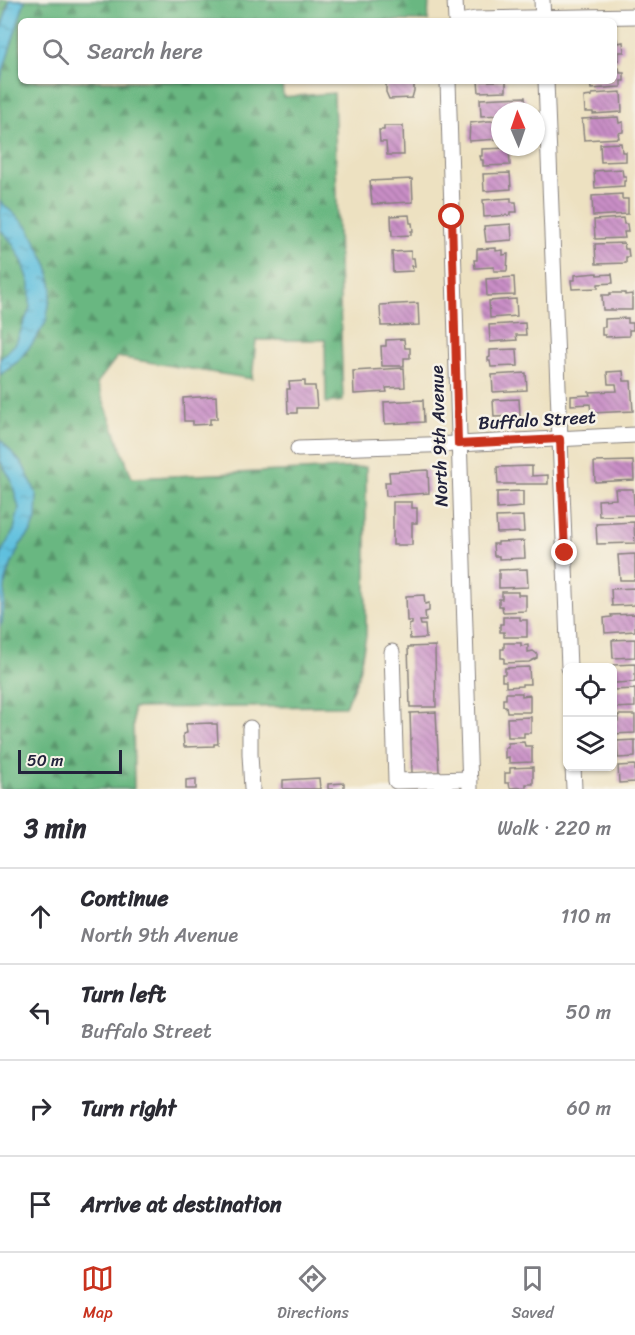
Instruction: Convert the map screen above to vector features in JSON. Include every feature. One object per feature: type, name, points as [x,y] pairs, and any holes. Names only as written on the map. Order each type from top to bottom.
[{"type":"street","points":[[455,0],[456,18]]},
{"type":"street","points":[[542,0],[543,18]]},
{"type":"street","points":[[589,18],[635,16]]},
{"type":"street","name":"North 9th Avenue","points":[[448,84],[470,784]]},
{"type":"street","points":[[546,84],[569,663]]},
{"type":"street","name":"Buffalo Street","points":[[298,449],[635,435]]},
{"type":"street","points":[[392,652],[396,785],[470,784]]},
{"type":"street","points":[[250,728],[252,789]]},
{"type":"street","points":[[573,771],[574,789]]},
{"type":"green space","points":[[0,0],[429,0],[428,18],[18,18],[18,84],[282,84],[283,97],[334,93],[343,401],[326,403],[325,340],[256,340],[252,379],[117,357],[97,383],[132,478],[366,467],[366,636],[358,677],[345,706],[133,708],[134,789],[0,789]]},
{"type":"water","points":[[10,0],[25,0],[0,81],[0,32]]},
{"type":"water","points":[[0,201],[28,227],[48,266],[52,288],[46,322],[33,343],[17,362],[0,375],[0,359],[16,343],[30,308],[30,284],[13,244],[0,229]]},
{"type":"water","points":[[0,439],[23,465],[37,495],[36,520],[31,532],[20,545],[6,577],[0,626],[0,561],[2,551],[14,530],[19,508],[11,479],[0,461]]},
{"type":"building","points":[[617,39],[618,43],[623,42],[624,52],[619,52],[619,60],[617,60]]},
{"type":"building","points":[[617,68],[620,73],[624,73],[621,87],[591,89],[590,84],[617,84]]},
{"type":"building","points":[[386,84],[414,84],[412,98],[389,99]]},
{"type":"building","points":[[478,84],[506,84],[506,91],[479,92]]},
{"type":"building","points":[[621,92],[622,112],[593,114],[593,112],[585,112],[584,97],[592,96],[592,94]]},
{"type":"building","points":[[525,97],[525,102],[491,102],[491,115],[481,116],[480,99]]},
{"type":"building","points":[[618,117],[619,123],[623,122],[623,132],[618,133],[619,138],[584,140],[582,119]]},
{"type":"building","points":[[491,121],[491,140],[469,141],[470,123]]},
{"type":"building","points":[[384,126],[403,126],[404,155],[387,155],[386,142],[380,142],[379,130],[384,130]]},
{"type":"building","points":[[621,143],[622,152],[626,152],[626,161],[601,162],[600,144]]},
{"type":"building","points":[[482,149],[491,149],[491,156],[509,156],[510,165],[483,166],[480,156],[482,156]]},
{"type":"building","points":[[622,169],[623,176],[626,176],[624,186],[595,188],[594,171]]},
{"type":"building","points":[[510,173],[511,189],[484,191],[483,174]]},
{"type":"building","points":[[412,179],[413,202],[372,204],[370,181]]},
{"type":"building","points":[[622,194],[622,199],[628,199],[628,214],[593,216],[592,196]]},
{"type":"building","points":[[511,198],[511,202],[516,202],[517,212],[510,212],[510,215],[484,217],[483,200]]},
{"type":"building","points":[[409,215],[413,231],[411,235],[392,236],[391,216]]},
{"type":"building","points":[[623,218],[628,232],[624,232],[625,238],[595,239],[594,220]]},
{"type":"building","points":[[511,224],[512,240],[486,242],[484,226]]},
{"type":"building","points":[[624,243],[629,257],[626,257],[626,263],[596,264],[595,244]]},
{"type":"building","points":[[496,248],[496,251],[503,250],[503,255],[508,254],[507,271],[494,271],[494,267],[475,268],[474,260],[477,260],[477,249]]},
{"type":"building","points":[[411,251],[411,258],[414,258],[415,266],[412,266],[413,271],[393,272],[392,252]]},
{"type":"building","points":[[597,273],[597,275],[612,274],[613,283],[598,284],[598,288],[572,289],[571,280],[575,280],[575,275]]},
{"type":"building","points":[[514,277],[515,295],[487,296],[486,279]]},
{"type":"building","points":[[610,293],[632,294],[632,310],[603,310],[602,295],[610,295]]},
{"type":"building","points":[[516,299],[517,316],[490,318],[489,301]]},
{"type":"building","points":[[418,303],[419,325],[381,326],[380,305]]},
{"type":"building","points":[[628,318],[628,323],[633,323],[633,330],[629,330],[629,336],[605,337],[602,335],[605,319]]},
{"type":"building","points":[[525,323],[526,335],[516,335],[517,340],[490,342],[489,325]]},
{"type":"building","points":[[404,339],[405,348],[410,348],[410,358],[404,358],[404,366],[382,366],[381,346],[386,346],[386,340]]},
{"type":"building","points":[[517,349],[518,366],[491,367],[488,361],[490,350]]},
{"type":"building","points":[[404,368],[405,387],[386,388],[387,392],[354,394],[353,371]]},
{"type":"building","points":[[623,371],[624,381],[631,381],[633,411],[591,413],[590,404],[571,405],[571,396],[590,395],[589,392],[617,391],[616,384],[608,384],[607,372]]},
{"type":"building","points":[[526,373],[527,390],[493,392],[492,375]]},
{"type":"building","points":[[305,381],[305,386],[315,386],[317,408],[297,408],[297,413],[288,413],[289,382]]},
{"type":"building","points":[[216,396],[217,419],[210,419],[210,424],[193,425],[193,421],[184,421],[183,398]]},
{"type":"building","points":[[519,399],[520,416],[494,417],[493,400]]},
{"type":"building","points":[[423,400],[424,422],[385,424],[384,402]]},
{"type":"building","points":[[633,461],[634,480],[595,482],[594,462]]},
{"type":"building","points":[[532,466],[532,476],[548,475],[548,484],[498,484],[497,467]]},
{"type":"building","points":[[428,470],[429,493],[386,496],[385,482],[390,482],[389,472]]},
{"type":"building","points":[[615,489],[633,489],[635,515],[599,516],[598,500],[616,499]]},
{"type":"building","points":[[523,491],[523,507],[497,509],[497,492]]},
{"type":"building","points":[[393,502],[412,502],[412,508],[417,508],[417,523],[412,523],[412,545],[393,545]]},
{"type":"building","points":[[523,516],[524,532],[497,533],[496,517]]},
{"type":"building","points":[[634,522],[635,543],[597,544],[596,524]]},
{"type":"building","points":[[524,541],[525,558],[499,559],[499,556],[494,556],[493,544]]},
{"type":"building","points":[[635,554],[635,580],[620,580],[618,555]]},
{"type":"building","points":[[527,569],[528,587],[499,588],[499,570]]},
{"type":"building","points":[[635,588],[635,605],[612,606],[611,589]]},
{"type":"building","points":[[502,592],[518,592],[518,595],[526,595],[526,611],[503,612],[502,606],[499,606]]},
{"type":"building","points":[[424,595],[425,604],[429,603],[429,611],[425,612],[426,621],[420,621],[421,625],[425,625],[426,638],[410,639],[409,625],[412,621],[407,621],[406,596]]},
{"type":"building","points":[[635,614],[635,631],[605,633],[604,618],[612,617],[611,615]]},
{"type":"building","points":[[503,617],[520,617],[520,620],[527,620],[527,637],[504,637],[504,632],[500,632]]},
{"type":"building","points":[[635,639],[635,657],[613,658],[612,640]]},
{"type":"building","points":[[504,643],[528,645],[528,652],[533,651],[537,654],[537,658],[529,662],[504,663],[504,658],[501,658],[501,649],[504,649]]},
{"type":"building","points":[[435,646],[436,707],[410,707],[408,647]]},
{"type":"building","points":[[635,664],[635,682],[617,683],[617,665]]},
{"type":"building","points":[[529,667],[530,684],[506,687],[506,681],[502,681],[505,668]]},
{"type":"building","points":[[635,689],[635,707],[617,708],[617,690]]},
{"type":"building","points":[[506,693],[530,695],[530,712],[507,712],[506,706],[503,706]]},
{"type":"building","points":[[436,712],[439,772],[412,773],[410,713]]},
{"type":"building","points":[[618,715],[635,715],[635,733],[617,734]]},
{"type":"building","points":[[531,717],[531,733],[524,733],[524,737],[508,737],[507,718]]},
{"type":"building","points":[[186,724],[217,724],[218,744],[184,747],[183,734],[187,733]]},
{"type":"building","points":[[635,740],[635,757],[618,758],[617,741]]},
{"type":"building","points":[[524,742],[525,746],[532,746],[532,762],[509,763],[509,757],[505,758],[505,748],[508,748],[508,743]]},
{"type":"building","points":[[635,765],[635,782],[619,783],[618,766]]},
{"type":"building","points":[[533,767],[533,784],[510,788],[509,783],[505,783],[505,773],[510,773],[510,768]]},
{"type":"building","points":[[319,778],[320,789],[283,789],[283,780]]},
{"type":"building","points":[[196,779],[196,789],[186,789],[186,780]]},
{"type":"building","points":[[344,783],[344,789],[328,789],[328,784]]},
{"type":"route","points":[[452,217],[458,444],[560,439],[565,553]]}]
